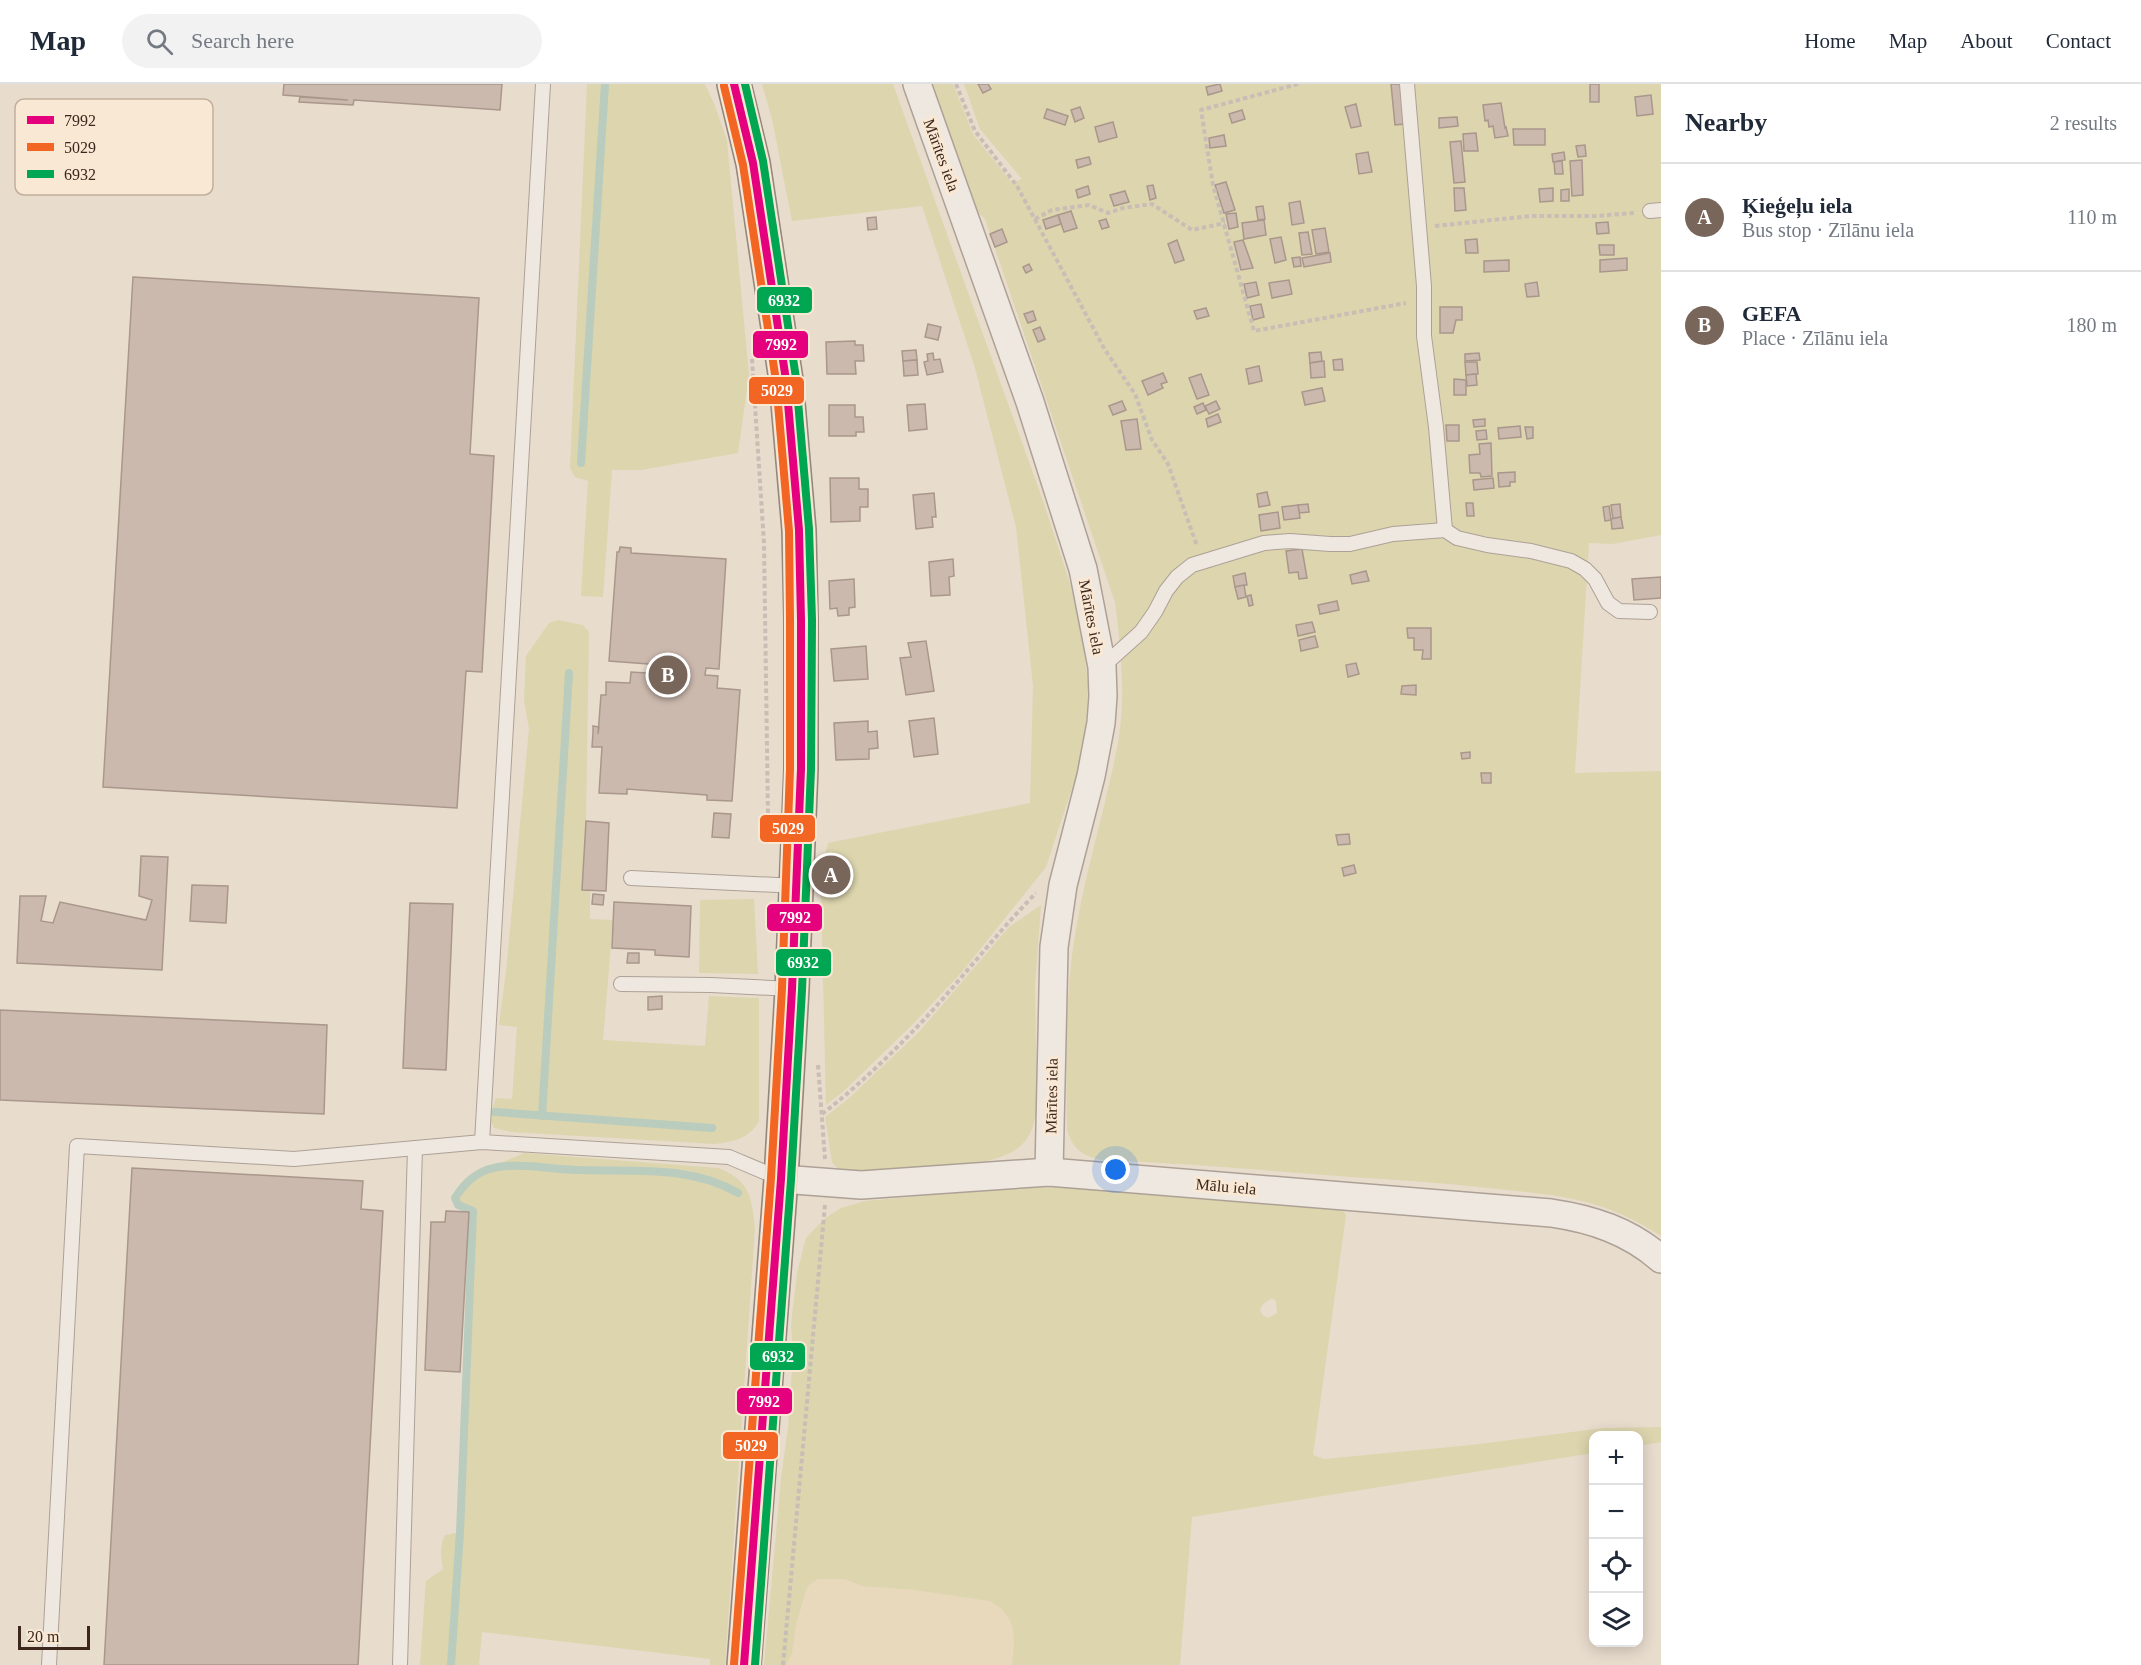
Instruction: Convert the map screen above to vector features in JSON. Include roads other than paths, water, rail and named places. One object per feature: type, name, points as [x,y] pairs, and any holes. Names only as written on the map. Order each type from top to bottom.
[{"type":"highway","points":[[734,84],[753,163],[784,369],[799,530],[801,620],[801,769],[792,989],[781,1179],[744,1665]]},
{"type":"street","name":"Mārītes iela","points":[[917,84],[1034,413],[1083,569],[1102,668],[1103,696],[1097,749],[1063,885],[1056,935],[1052,987],[1049,1172]]},
{"type":"street","name":"Mālu iela","points":[[781,1179],[861,1185],[1049,1172],[1560,1214],[1594,1221],[1620,1232],[1648,1247],[1661,1259]]},
{"type":"lane","points":[[482,1142],[543,84]]},
{"type":"lane","points":[[1407,84],[1424,293],[1424,336],[1436,427],[1445,530]]},
{"type":"lane","points":[[1102,668],[1141,632],[1177,577],[1197,563],[1264,543],[1290,541],[1350,544],[1393,534],[1445,530],[1457,538],[1486,545],[1531,551],[1570,561],[1585,569],[1595,579],[1608,603],[1619,611],[1650,612]]},
{"type":"lane","points":[[631,878],[797,886]]},
{"type":"lane","points":[[621,984],[792,989]]},
{"type":"lane","points":[[50,1665],[76,1146],[294,1159],[482,1142],[729,1157],[781,1179]]},
{"type":"lane","points":[[400,1665],[415,1148]]},
{"type":"waterway","points":[[581,463],[605,84]]},
{"type":"waterway","points":[[542,1116],[569,673]]},
{"type":"waterway","points":[[495,1112],[712,1128]]},
{"type":"waterway","points":[[451,1665],[460,1532],[473,1211],[458,1205],[455,1198],[465,1184],[478,1174],[489,1169],[512,1166],[681,1174],[720,1184],[738,1193]]},
{"type":"place","name":"GEFA","points":[[668,675]]},
{"type":"place","name":"Ķieģeļu iela","points":[[831,875]]}]
